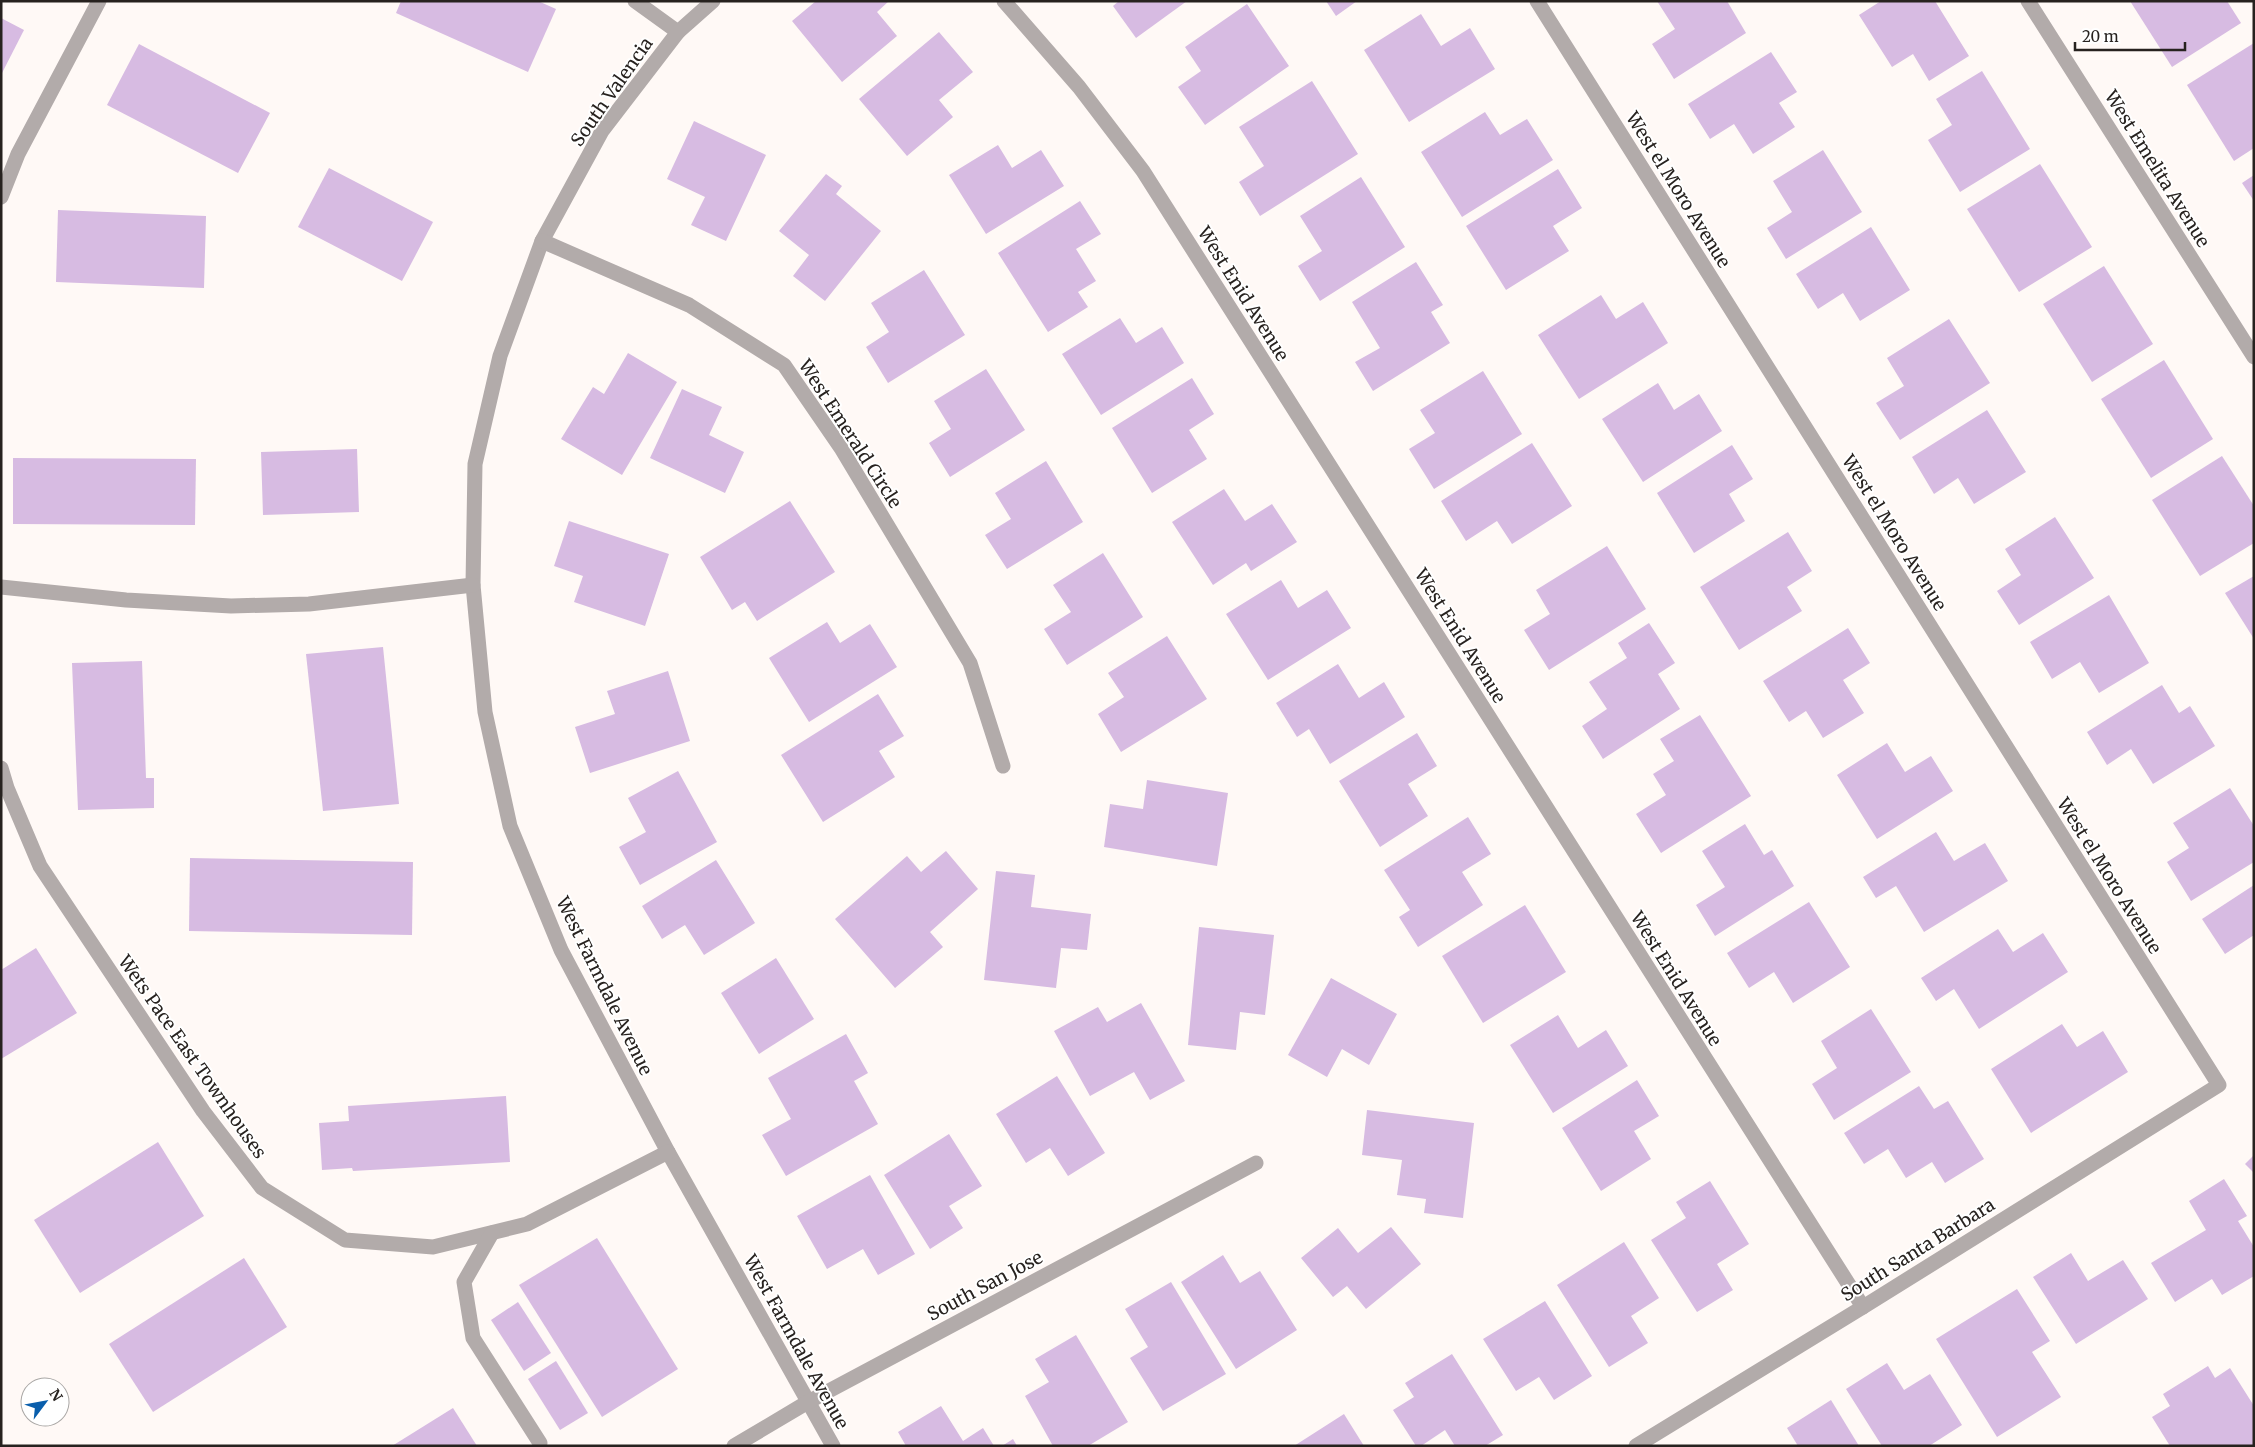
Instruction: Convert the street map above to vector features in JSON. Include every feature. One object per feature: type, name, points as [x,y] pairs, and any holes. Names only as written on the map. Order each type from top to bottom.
[{"type":"street","points":[[1,197],[18,154],[99,1]]},
{"type":"street","points":[[635,1],[678,32]]},
{"type":"street","name":"South Valencia","points":[[542,242],[602,132],[678,32],[713,1]]},
{"type":"street","name":"West Enid Avenue","points":[[1004,1],[1079,87],[1143,171],[1863,1307]]},
{"type":"street","name":"West el Moro Avenue","points":[[1537,1],[2219,1085]]},
{"type":"street","name":"West Emelita Avenue","points":[[2028,1],[2254,356]]},
{"type":"street","name":"West Farmdale Avenue","points":[[542,242],[500,356],[475,464],[473,585],[485,712],[510,826],[561,950],[668,1152],[833,1446]]},
{"type":"street","name":"West Emerald Circle","points":[[542,242],[689,304],[784,365],[841,448],[970,663],[1003,766]]},
{"type":"street","points":[[1,587],[126,600],[231,606],[309,604],[473,585]]},
{"type":"street","name":"Wets Pace East Townhouses","points":[[1,768],[7,788],[40,866],[203,1111],[262,1188],[345,1240],[433,1247],[527,1224],[668,1152]]},
{"type":"street","name":"South Santa Barbara","points":[[1636,1446],[2219,1085]]},
{"type":"street","name":"South San Jose","points":[[734,1446],[808,1402],[1256,1163]]},
{"type":"street","points":[[492,1233],[464,1282],[473,1338],[540,1443]]},
{"type":"building","points":[[401,1],[538,1],[556,9],[528,72],[396,13]]},
{"type":"building","points":[[816,1],[889,1],[877,12],[897,36],[842,82],[792,21]]},
{"type":"building","points":[[1119,1],[1187,1],[1136,38],[1113,6]]},
{"type":"building","points":[[1326,1],[1357,1],[1336,16]]},
{"type":"building","points":[[1657,1],[1727,1],[1746,33],[1674,79],[1652,44],[1675,29]]},
{"type":"building","points":[[1881,1],[1935,1],[1969,56],[1929,81],[1913,54],[1892,67],[1859,15]]},
{"type":"building","points":[[2130,1],[2227,1],[2241,23],[2172,67]]},
{"type":"building","points":[[1247,4],[1289,66],[1205,125],[1178,87],[1201,71],[1185,47]]},
{"type":"building","points":[[1421,14],[1441,46],[1470,28],[1495,69],[1409,122],[1364,50]]},
{"type":"building","points":[[1,18],[24,30],[1,75]]},
{"type":"building","points":[[939,32],[973,72],[939,100],[953,117],[907,156],[859,99]]},
{"type":"building","points":[[2254,43],[2254,148],[2234,161],[2187,85]]},
{"type":"building","points":[[139,44],[270,113],[238,173],[107,105]]},
{"type":"building","points":[[1771,52],[1797,92],[1779,103],[1795,127],[1753,154],[1734,124],[1710,139],[1688,104]]},
{"type":"building","points":[[1982,71],[2030,149],[1960,192],[1928,140],[1952,125],[1936,99]]},
{"type":"building","points":[[1312,81],[1358,154],[1260,216],[1239,182],[1264,166],[1239,127]]},
{"type":"building","points":[[1485,112],[1500,135],[1527,119],[1553,160],[1462,217],[1421,152]]},
{"type":"building","points":[[694,121],[766,155],[726,241],[691,225],[705,197],[667,179]]},
{"type":"building","points":[[998,145],[1012,168],[1041,150],[1064,186],[986,234],[949,175]]},
{"type":"building","points":[[1823,150],[1862,212],[1786,259],[1767,228],[1792,212],[1773,181]]},
{"type":"building","points":[[2040,164],[2092,247],[2019,292],[1967,209]]},
{"type":"building","points":[[329,168],[433,222],[402,281],[298,227]]},
{"type":"building","points":[[1558,169],[1582,208],[1553,226],[1569,251],[1506,290],[1466,226]]},
{"type":"building","points":[[826,174],[842,186],[836,194],[881,231],[825,301],[793,276],[809,255],[779,231]]},
{"type":"building","points":[[2254,175],[2254,201],[2242,183]]},
{"type":"building","points":[[1361,177],[1405,247],[1320,301],[1298,266],[1322,251],[1300,216]]},
{"type":"building","points":[[1080,201],[1101,234],[1076,249],[1096,281],[1078,292],[1088,307],[1048,332],[998,253]]},
{"type":"building","points":[[58,210],[206,216],[204,288],[56,282]]},
{"type":"building","points":[[1871,227],[1910,290],[1860,321],[1843,293],[1818,309],[1796,274]]},
{"type":"building","points":[[1416,262],[1443,305],[1431,312],[1450,343],[1373,391],[1355,362],[1380,348],[1352,302]]},
{"type":"building","points":[[2104,266],[2153,344],[2092,382],[2043,304]]},
{"type":"building","points":[[924,270],[965,335],[888,383],[866,347],[889,332],[871,303]]},
{"type":"building","points":[[1601,295],[1616,319],[1643,302],[1668,343],[1579,399],[1538,335]]},
{"type":"building","points":[[1120,318],[1136,343],[1162,327],[1184,363],[1101,415],[1062,354]]},
{"type":"building","points":[[1949,319],[1990,383],[1900,440],[1876,403],[1904,386],[1887,358]]},
{"type":"building","points":[[628,353],[677,382],[622,475],[561,439],[593,387],[604,394]]},
{"type":"building","points":[[2164,360],[2213,439],[2151,478],[2101,399]]},
{"type":"building","points":[[986,369],[1025,430],[950,477],[929,443],[951,429],[934,401]]},
{"type":"building","points":[[1483,371],[1522,434],[1434,489],[1409,449],[1435,433],[1420,410]]},
{"type":"building","points":[[1192,378],[1214,414],[1189,430],[1207,459],[1152,493],[1112,428]]},
{"type":"building","points":[[1658,383],[1674,410],[1699,394],[1722,431],[1643,482],[1602,419]]},
{"type":"building","points":[[682,389],[722,407],[709,435],[744,452],[725,493],[650,458]]},
{"type":"building","points":[[1987,410],[2026,472],[1974,504],[1958,478],[1934,494],[1912,457]]},
{"type":"building","points":[[1532,443],[1572,506],[1512,544],[1497,521],[1466,541],[1441,501]]},
{"type":"building","points":[[1732,445],[1753,479],[1729,494],[1745,521],[1694,553],[1657,493]]},
{"type":"building","points":[[357,449],[359,512],[263,515],[261,452]]},
{"type":"building","points":[[2222,456],[2254,506],[2254,543],[2200,576],[2152,500]]},
{"type":"building","points":[[13,458],[196,459],[195,525],[13,524]]},
{"type":"building","points":[[1046,461],[1083,522],[1007,569],[985,535],[1011,519],[995,493]]},
{"type":"building","points":[[1224,489],[1245,521],[1272,504],[1297,542],[1251,571],[1246,563],[1213,585],[1172,522]]},
{"type":"building","points":[[790,501],[835,572],[757,621],[745,602],[732,610],[700,557]]},
{"type":"building","points":[[2055,517],[2094,578],[2019,625],[1997,591],[2021,575],[2005,549]]},
{"type":"building","points":[[569,521],[669,554],[645,626],[574,602],[583,576],[554,566]]},
{"type":"building","points":[[1788,532],[1812,571],[1787,587],[1802,611],[1739,650],[1700,587]]},
{"type":"building","points":[[1607,546],[1646,609],[1549,670],[1524,630],[1550,614],[1536,590]]},
{"type":"building","points":[[1103,553],[1143,617],[1067,665],[1044,629],[1071,612],[1053,585]]},
{"type":"building","points":[[2254,576],[2254,639],[2225,593]]},
{"type":"building","points":[[1281,580],[1298,608],[1327,590],[1351,628],[1268,680],[1226,614]]},
{"type":"building","points":[[2109,595],[2149,663],[2099,693],[2080,662],[2052,679],[2030,642]]},
{"type":"building","points":[[827,622],[840,643],[870,624],[897,667],[809,722],[769,658]]},
{"type":"building","points":[[1649,623],[1675,663],[1658,674],[1680,709],[1603,759],[1582,726],[1607,709],[1589,682],[1627,658],[1618,643]]},
{"type":"building","points":[[1848,628],[1870,663],[1843,680],[1864,713],[1823,738],[1806,711],[1789,722],[1763,681]]},
{"type":"building","points":[[1167,636],[1207,699],[1121,752],[1098,714],[1124,697],[1108,673]]},
{"type":"building","points":[[383,647],[399,804],[323,811],[306,654]]},
{"type":"building","points":[[142,661],[146,778],[154,778],[154,808],[78,810],[72,663]]},
{"type":"building","points":[[1338,664],[1359,698],[1384,682],[1405,717],[1330,764],[1309,729],[1297,737],[1276,703]]},
{"type":"building","points":[[668,671],[690,741],[590,773],[575,727],[615,714],[607,691]]},
{"type":"building","points":[[2162,685],[2179,713],[2190,706],[2215,746],[2153,784],[2131,749],[2107,765],[2087,732]]},
{"type":"building","points":[[878,694],[904,736],[879,751],[895,777],[823,822],[781,755]]},
{"type":"building","points":[[1700,715],[1751,796],[1661,853],[1636,814],[1666,795],[1653,774],[1674,761],[1660,739]]},
{"type":"building","points":[[1417,733],[1437,766],[1408,784],[1428,816],[1380,847],[1339,781]]},
{"type":"building","points":[[1887,743],[1905,772],[1931,756],[1953,791],[1877,839],[1837,775]]},
{"type":"building","points":[[678,771],[717,842],[640,885],[619,847],[646,832],[628,798]]},
{"type":"building","points":[[1147,780],[1228,793],[1217,866],[1104,847],[1110,804],[1143,809]]},
{"type":"building","points":[[2230,788],[2254,826],[2254,862],[2191,901],[2167,862],[2189,848],[2173,823]]},
{"type":"building","points":[[1468,817],[1491,854],[1462,872],[1483,905],[1418,947],[1399,917],[1410,910],[1384,870]]},
{"type":"building","points":[[1745,824],[1764,855],[1772,850],[1794,886],[1715,936],[1696,905],[1725,887],[1702,851]]},
{"type":"building","points":[[1936,832],[1954,861],[1985,843],[2008,881],[1924,932],[1896,886],[1876,898],[1863,877]]},
{"type":"building","points":[[946,851],[978,889],[930,932],[943,947],[895,988],[835,919],[907,856],[921,872]]},
{"type":"building","points":[[190,858],[413,862],[412,935],[189,931]]},
{"type":"building","points":[[716,860],[755,923],[704,955],[685,925],[662,939],[642,906]]},
{"type":"building","points":[[996,871],[1035,875],[1031,907],[1091,914],[1087,950],[1061,948],[1056,988],[984,980]]},
{"type":"building","points":[[2254,885],[2254,935],[2225,954],[2202,919]]},
{"type":"building","points":[[1809,902],[1850,967],[1793,1003],[1774,972],[1749,988],[1727,953]]},
{"type":"building","points":[[1525,905],[1566,972],[1483,1023],[1442,956]]},
{"type":"building","points":[[1199,927],[1274,935],[1265,1015],[1240,1012],[1236,1050],[1188,1045]]},
{"type":"building","points":[[1998,929],[2013,952],[2043,933],[2068,972],[1979,1029],[1954,989],[1936,1001],[1921,978]]},
{"type":"building","points":[[36,948],[77,1013],[1,1059],[1,970]]},
{"type":"building","points":[[776,958],[814,1019],[759,1054],[721,993]]},
{"type":"building","points":[[1331,978],[1397,1014],[1369,1065],[1342,1049],[1327,1077],[1288,1055]]},
{"type":"building","points":[[1141,1003],[1185,1081],[1150,1100],[1134,1072],[1090,1096],[1054,1031],[1098,1007],[1107,1022]]},
{"type":"building","points":[[1871,1009],[1911,1072],[1834,1120],[1812,1084],[1837,1068],[1821,1041]]},
{"type":"building","points":[[1558,1015],[1578,1048],[1606,1030],[1628,1066],[1553,1113],[1510,1045]]},
{"type":"building","points":[[2062,1024],[2077,1047],[2103,1031],[2128,1072],[2031,1133],[1991,1069]]},
{"type":"building","points":[[846,1034],[868,1073],[854,1081],[878,1124],[786,1176],[762,1135],[791,1119],[768,1078]]},
{"type":"building","points":[[1057,1076],[1105,1153],[1068,1176],[1050,1148],[1026,1163],[996,1114]]},
{"type":"building","points":[[1637,1080],[1659,1116],[1634,1131],[1651,1159],[1601,1191],[1562,1128]]},
{"type":"building","points":[[1919,1086],[1934,1109],[1948,1101],[1984,1159],[1945,1183],[1932,1162],[1906,1178],[1888,1149],[1864,1164],[1844,1133]]},
{"type":"building","points":[[506,1096],[510,1162],[353,1171],[352,1168],[322,1170],[319,1123],[349,1121],[348,1106]]},
{"type":"building","points":[[1367,1110],[1474,1123],[1463,1218],[1424,1213],[1426,1199],[1397,1195],[1402,1160],[1362,1155]]},
{"type":"building","points":[[949,1134],[982,1186],[949,1206],[963,1228],[930,1249],[884,1175]]},
{"type":"building","points":[[158,1142],[204,1216],[80,1293],[34,1220]]},
{"type":"building","points":[[2254,1155],[2254,1173],[2245,1164]]},
{"type":"building","points":[[870,1175],[915,1254],[878,1275],[863,1249],[827,1269],[797,1216]]},
{"type":"building","points":[[2224,1179],[2247,1216],[2238,1221],[2254,1247],[2254,1276],[2222,1295],[2212,1279],[2175,1302],[2151,1263],[2206,1230],[2189,1201]]},
{"type":"building","points":[[1710,1181],[1749,1244],[1717,1264],[1733,1290],[1697,1312],[1651,1240],[1686,1218],[1676,1202]]},
{"type":"building","points":[[1391,1227],[1421,1264],[1366,1309],[1347,1286],[1333,1297],[1301,1258],[1338,1228],[1358,1253]]},
{"type":"building","points":[[597,1238],[678,1369],[602,1417],[519,1285]]},
{"type":"building","points":[[1624,1242],[1659,1298],[1631,1316],[1648,1343],[1609,1367],[1557,1285]]},
{"type":"building","points":[[2071,1253],[2088,1281],[2123,1260],[2148,1299],[2076,1344],[2033,1277]]},
{"type":"building","points":[[1223,1255],[1240,1283],[1260,1271],[1297,1330],[1236,1369],[1181,1282]]},
{"type":"building","points":[[244,1258],[287,1327],[153,1412],[109,1344]]},
{"type":"building","points":[[1171,1282],[1226,1374],[1163,1411],[1130,1358],[1148,1347],[1125,1309]]},
{"type":"building","points":[[2017,1289],[2050,1341],[2032,1352],[2061,1397],[1997,1437],[1936,1339]]},
{"type":"building","points":[[1545,1301],[1592,1376],[1554,1400],[1539,1377],[1516,1391],[1483,1339]]},
{"type":"building","points":[[518,1302],[551,1353],[524,1371],[491,1320]]},
{"type":"building","points":[[1076,1335],[1128,1422],[1088,1446],[1053,1446],[1025,1396],[1049,1382],[1035,1359]]},
{"type":"building","points":[[1452,1354],[1503,1435],[1485,1446],[1455,1446],[1445,1430],[1421,1446],[1416,1446],[1393,1410],[1414,1397],[1405,1383]]},
{"type":"building","points":[[556,1361],[588,1413],[560,1430],[528,1379]]},
{"type":"building","points":[[1887,1363],[1904,1390],[1930,1374],[1962,1425],[1929,1446],[1882,1446],[1846,1389]]},
{"type":"building","points":[[2208,1366],[2215,1378],[2230,1368],[2254,1406],[2254,1446],[2170,1446],[2152,1417],[2170,1406],[2163,1394]]},
{"type":"building","points":[[1831,1400],[1859,1446],[1798,1446],[1787,1428]]},
{"type":"building","points":[[941,1406],[963,1441],[983,1428],[994,1446],[906,1446],[898,1432]]},
{"type":"building","points":[[453,1408],[477,1446],[392,1446]]},
{"type":"building","points":[[1344,1414],[1364,1446],[1294,1446]]},
{"type":"building","points":[[1013,1439],[1017,1446],[1002,1446]]}]
